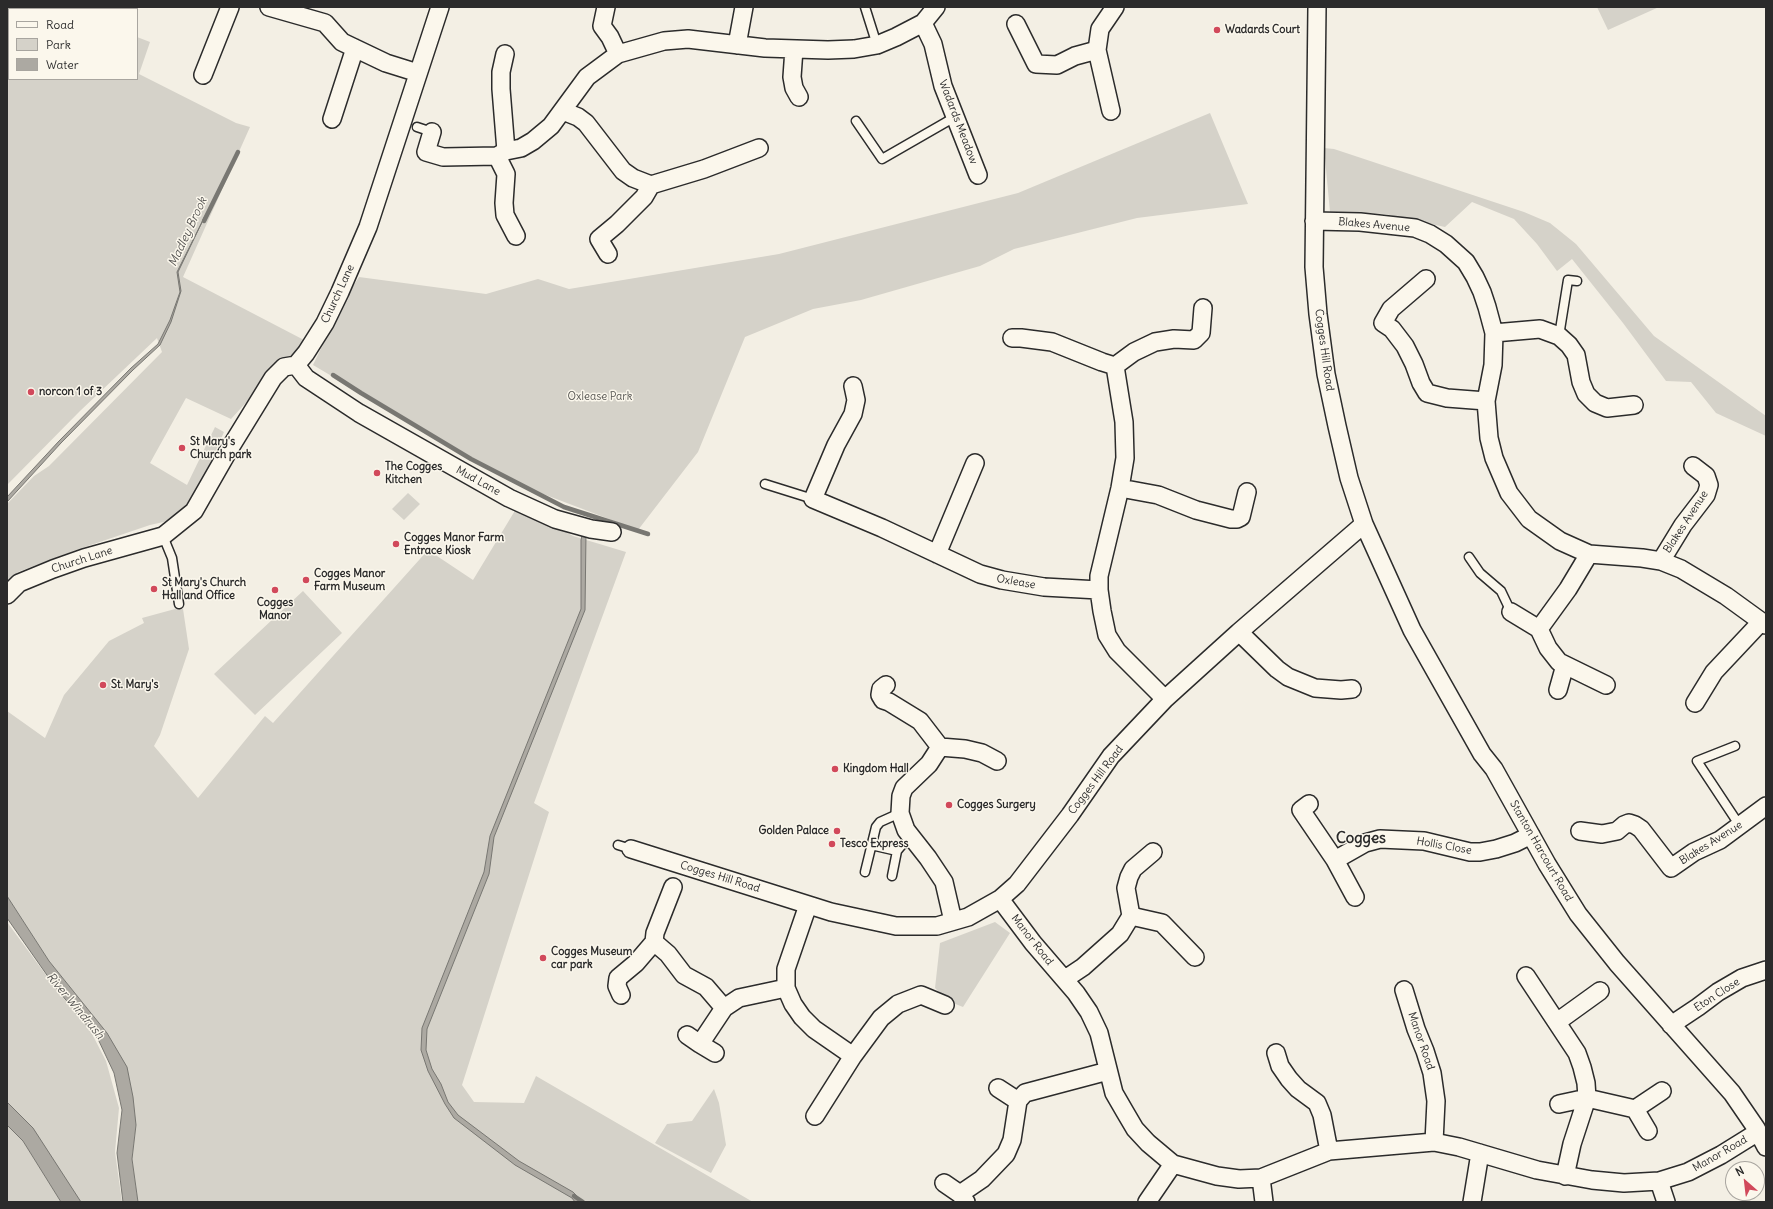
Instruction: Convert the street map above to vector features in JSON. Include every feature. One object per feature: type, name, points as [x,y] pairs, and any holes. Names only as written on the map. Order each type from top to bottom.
[{"type":"street","points":[[203,75],[230,7]]},
{"type":"street","points":[[269,7],[325,23],[342,42],[386,63],[418,73]]},
{"type":"street","name":"Church Lane","points":[[7,595],[19,583],[53,569],[84,558],[163,536],[194,511],[230,448],[273,378],[284,367],[296,365],[325,322],[340,292],[368,227],[440,7]]},
{"type":"street","points":[[606,7],[602,26],[610,37],[618,54]]},
{"type":"street","points":[[737,45],[744,7]]},
{"type":"street","points":[[424,129],[426,152],[443,157],[501,154],[521,148],[533,141],[551,126],[587,77],[618,54],[664,41],[688,39],[737,45],[794,49],[854,49],[877,45],[923,23],[936,7]]},
{"type":"street","points":[[1111,111],[1097,50],[1100,29],[1115,7]]},
{"type":"street","name":"Cogges Hill Road","points":[[625,847],[831,912],[896,926],[937,926],[968,917],[1000,899],[1017,884],[1035,862],[1111,756],[1165,698],[1364,524],[1348,470],[1326,374],[1316,291],[1314,222],[1317,7]]},
{"type":"street","name":"Wadards Meadow","points":[[923,23],[933,44],[943,86],[978,176]]},
{"type":"street","points":[[1016,24],[1036,64],[1057,65],[1074,56],[1097,50]]},
{"type":"street","points":[[332,119],[355,48]]},
{"type":"street","points":[[794,49],[792,77],[794,88],[799,97]]},
{"type":"street","points":[[505,54],[501,72],[501,154],[506,174],[504,203],[505,215],[516,236]]},
{"type":"street","points":[[563,111],[578,117],[586,123],[623,171],[633,178],[651,185],[704,169],[759,148]]},
{"type":"street","points":[[608,254],[598,239],[617,224],[644,197],[651,185]]},
{"type":"street","name":"Blakes Avenue","points":[[1314,222],[1415,228],[1430,234],[1446,244],[1466,262],[1475,277],[1487,307],[1494,333],[1493,365],[1486,401],[1494,458],[1509,493],[1529,519],[1560,541],[1588,554],[1661,561],[1681,569],[1726,596],[1764,624],[1714,672],[1695,703]]},
{"type":"street","points":[[1426,280],[1391,309],[1383,323],[1392,329],[1405,346],[1414,364],[1420,383],[1427,393],[1447,398],[1486,401]]},
{"type":"street","points":[[1115,366],[1134,352],[1155,342],[1174,339],[1194,340],[1201,333],[1203,308]]},
{"type":"street","points":[[1494,333],[1540,329],[1559,336],[1569,345],[1576,355],[1580,382],[1586,394],[1595,403],[1607,408],[1634,405]]},
{"type":"street","points":[[1012,338],[1052,342],[1115,366]]},
{"type":"street","name":"Mud Lane","points":[[296,365],[306,378],[359,413],[509,498],[555,519],[591,529],[612,532]]},
{"type":"street","points":[[1115,366],[1124,422],[1125,458],[1120,488],[1099,576],[1099,590],[1107,635],[1118,651],[1165,698]]},
{"type":"street","points":[[813,499],[836,445],[853,414],[856,400],[853,386]]},
{"type":"street","points":[[937,554],[966,488],[975,463]]},
{"type":"street","name":"Blakes Avenue","points":[[1661,561],[1682,525],[1706,495],[1709,485],[1706,476],[1693,466]]},
{"type":"street","points":[[1120,488],[1158,495],[1196,510],[1231,519],[1241,517],[1247,492]]},
{"type":"street","name":"Oxlease","points":[[813,499],[882,528],[980,574],[1002,580],[1044,587],[1099,590]]},
{"type":"street","name":"Stanton Harcourt Road","points":[[1364,524],[1412,630],[1482,754],[1494,768],[1531,835],[1578,914],[1617,963],[1670,1025],[1732,1093],[1758,1132],[1766,1147]]},
{"type":"street","points":[[1539,629],[1568,589],[1588,554]]},
{"type":"street","points":[[1511,612],[1539,629],[1548,648],[1559,662],[1606,685]]},
{"type":"street","points":[[1239,632],[1277,669],[1288,677],[1315,688],[1341,690],[1352,688]]},
{"type":"street","points":[[1558,690],[1565,665]]},
{"type":"street","points":[[886,685],[881,689],[880,695],[883,700],[889,702],[920,721],[940,747],[965,749],[982,753],[997,761]]},
{"type":"street","points":[[940,747],[929,764],[904,788],[901,796],[900,813],[902,822],[944,882],[953,921]]},
{"type":"street","points":[[1309,804],[1301,810],[1336,860],[1355,897]]},
{"type":"street","name":"Blakes Avenue","points":[[1580,831],[1602,834],[1617,830],[1629,823],[1635,825],[1641,829],[1671,868],[1694,852],[1720,840],[1766,806]]},
{"type":"street","name":"Hollis Close","points":[[1336,860],[1365,843],[1380,839],[1424,841],[1470,852],[1480,852],[1496,850],[1531,835]]},
{"type":"street","points":[[1065,979],[1083,967],[1120,934],[1131,916],[1126,888],[1129,877],[1138,864],[1153,852]]},
{"type":"street","points":[[621,995],[617,986],[618,978],[636,963],[654,942],[655,932],[673,888]]},
{"type":"street","name":"Manor Road","points":[[1000,899],[1032,943],[1065,979],[1089,1012],[1099,1033],[1114,1093],[1135,1129],[1148,1143],[1173,1164],[1217,1176],[1239,1179],[1261,1178],[1329,1151],[1434,1142],[1480,1152],[1510,1163],[1565,1176],[1624,1183],[1659,1180],[1688,1172],[1705,1164],[1758,1132]]},
{"type":"street","points":[[808,905],[786,969],[786,988],[793,1004],[802,1017],[814,1028],[853,1056]]},
{"type":"street","points":[[1131,916],[1162,923],[1195,957]]},
{"type":"street","points":[[654,942],[668,954],[684,975],[706,987],[724,1008]]},
{"type":"street","name":"Eton Close","points":[[1670,1025],[1718,992],[1742,978],[1766,970]]},
{"type":"street","points":[[1526,976],[1577,1053],[1582,1067],[1587,1098],[1572,1144],[1565,1176]]},
{"type":"street","points":[[715,1054],[694,1039],[724,1008],[739,998],[786,988]]},
{"type":"street","name":"Manor Road","points":[[1404,990],[1432,1073],[1436,1102],[1434,1142]]},
{"type":"street","points":[[1557,1022],[1600,991]]},
{"type":"street","points":[[815,1116],[853,1056],[881,1018],[898,1004],[921,995],[945,1005]]},
{"type":"street","points":[[1276,1053],[1280,1066],[1289,1079],[1298,1089],[1317,1103],[1322,1115],[1329,1151]]},
{"type":"street","points":[[944,1183],[963,1198],[1006,1154],[1012,1140],[1018,1101],[1025,1093],[1108,1071]]},
{"type":"street","points":[[998,1088],[1018,1101]]},
{"type":"street","points":[[1635,1109],[1662,1091]]},
{"type":"street","points":[[1559,1104],[1587,1098],[1635,1109],[1648,1130]]},
{"type":"street","points":[[1472,1202],[1480,1152]]},
{"type":"street","points":[[1147,1202],[1173,1164]]},
{"type":"street","points":[[1261,1178],[1264,1202]]},
{"type":"street","points":[[1659,1180],[1666,1202]]},
{"type":"lane","points":[[865,7],[877,45]]},
{"type":"lane","points":[[856,121],[882,159],[955,117]]},
{"type":"lane","points":[[1559,336],[1568,280],[1578,281]]},
{"type":"lane","name":"Oxlease","points":[[765,484],[813,499]]},
{"type":"lane","points":[[163,536],[172,558],[178,604]]},
{"type":"lane","points":[[1469,557],[1480,573],[1501,591],[1511,612]]},
{"type":"lane","points":[[1735,746],[1697,761],[1740,826]]},
{"type":"lane","points":[[865,872],[876,827],[880,822],[900,813]]},
{"type":"lane","points":[[892,876],[897,851],[902,845],[913,838]]},
{"type":"lane","points":[[871,845],[897,851]]},
{"type":"green space","points":[[7,7],[54,7],[56,8],[8,8],[8,80],[138,80],[138,37],[150,42],[139,74],[236,123],[250,127],[183,277],[304,340],[299,351],[271,371],[252,396],[231,419],[186,398],[150,463],[187,485],[215,427],[224,432],[199,488],[185,510],[168,521],[150,525],[79,549],[18,572],[7,581],[7,504],[34,476],[49,466],[162,352],[157,338],[80,411],[7,485]]},
{"type":"green space","points":[[1597,7],[1659,7],[1608,30]]},
{"type":"green space","name":"Oxlease Park","points":[[1210,113],[1248,204],[1137,218],[1014,249],[980,266],[861,300],[813,309],[745,337],[698,452],[638,530],[509,481],[313,365],[346,297],[359,277],[486,294],[538,279],[569,289],[779,254],[1018,193]]},
{"type":"green space","points":[[1324,148],[1334,149],[1524,212],[1550,223],[1576,244],[1654,336],[1766,416],[1766,436],[1716,413],[1691,382],[1666,381],[1623,323],[1572,259],[1557,271],[1537,244],[1514,219],[1472,202],[1445,227],[1385,214],[1330,212]]},
{"type":"green space","points":[[408,493],[420,504],[404,520],[392,509]]},
{"type":"green space","points":[[519,504],[573,536],[626,552],[534,803],[549,812],[462,1085],[474,1102],[524,1103],[536,1076],[753,1202],[138,1202],[132,1159],[136,1125],[107,1033],[49,961],[7,896],[7,711],[45,738],[64,695],[109,641],[144,623],[142,618],[175,609],[183,609],[189,649],[160,735],[154,746],[198,798],[265,716],[273,723],[428,550],[473,580]]},
{"type":"green space","points":[[303,591],[342,633],[255,715],[214,674]]},
{"type":"green space","points":[[7,922],[60,994],[90,1030],[106,1061],[119,1108],[115,1152],[122,1202],[74,1202],[7,1109]]},
{"type":"green space","points":[[995,922],[1010,933],[963,1007],[948,1001],[935,988],[940,943]]},
{"type":"green space","points":[[714,1089],[719,1103],[726,1145],[711,1173],[655,1143],[667,1124],[692,1121]]},
{"type":"green space","points":[[7,1125],[23,1141],[61,1202],[7,1202]]},
{"type":"water","points":[[205,216],[178,272],[181,291],[171,322],[160,345],[133,370],[61,443],[7,502],[7,497],[59,441],[131,368],[158,344],[170,320],[180,292],[177,272]]},
{"type":"water","points":[[583,531],[586,534],[585,610],[494,837],[489,874],[427,1029],[426,1050],[432,1069],[441,1084],[448,1102],[458,1115],[519,1161],[573,1192],[577,1196],[579,1202],[575,1202],[572,1198],[515,1165],[454,1118],[428,1071],[421,1050],[422,1028],[484,872],[490,836],[581,609],[581,540]]},
{"type":"water","name":"River Windrush","points":[[7,896],[49,961],[107,1033],[127,1067],[133,1097],[136,1125],[132,1159],[138,1202],[123,1202],[117,1153],[122,1110],[114,1073],[98,1039],[56,988],[7,918]]},
{"type":"water","points":[[7,1102],[33,1128],[81,1202],[61,1202],[23,1141],[7,1125]]},
{"type":"waterway","name":"Madley Brook","points":[[204,221],[238,152]]},
{"type":"waterway","points":[[333,375],[471,459],[564,507],[648,534]]},
{"type":"waterway","points":[[574,1196],[583,1202]]},
{"type":"place","name":"Wadards Court","points":[[1217,30]]},
{"type":"place","name":"norcon 1 of 3","points":[[31,392]]},
{"type":"place","name":"St Mary's Church park","points":[[182,448]]},
{"type":"place","name":"The Cogges Kitchen","points":[[377,473]]},
{"type":"place","name":"Cogges Manor Farm Entrace Kiosk","points":[[396,544]]},
{"type":"place","name":"Cogges Manor Farm Museum","points":[[306,580]]},
{"type":"place","name":"St Mary's Church Hall and Office","points":[[154,589]]},
{"type":"place","name":"Cogges Manor","points":[[275,590]]},
{"type":"place","name":"St. Mary's","points":[[103,685]]},
{"type":"place","name":"Kingdom Hall","points":[[835,769]]},
{"type":"place","name":"Cogges Surgery","points":[[949,805]]},
{"type":"place","name":"Golden Palace","points":[[837,831]]},
{"type":"place","name":"Tesco Express","points":[[832,844]]},
{"type":"place","name":"Cogges Museum car park","points":[[543,958]]},
{"type":"district","name":"Cogges","points":[[1361,839]]}]
